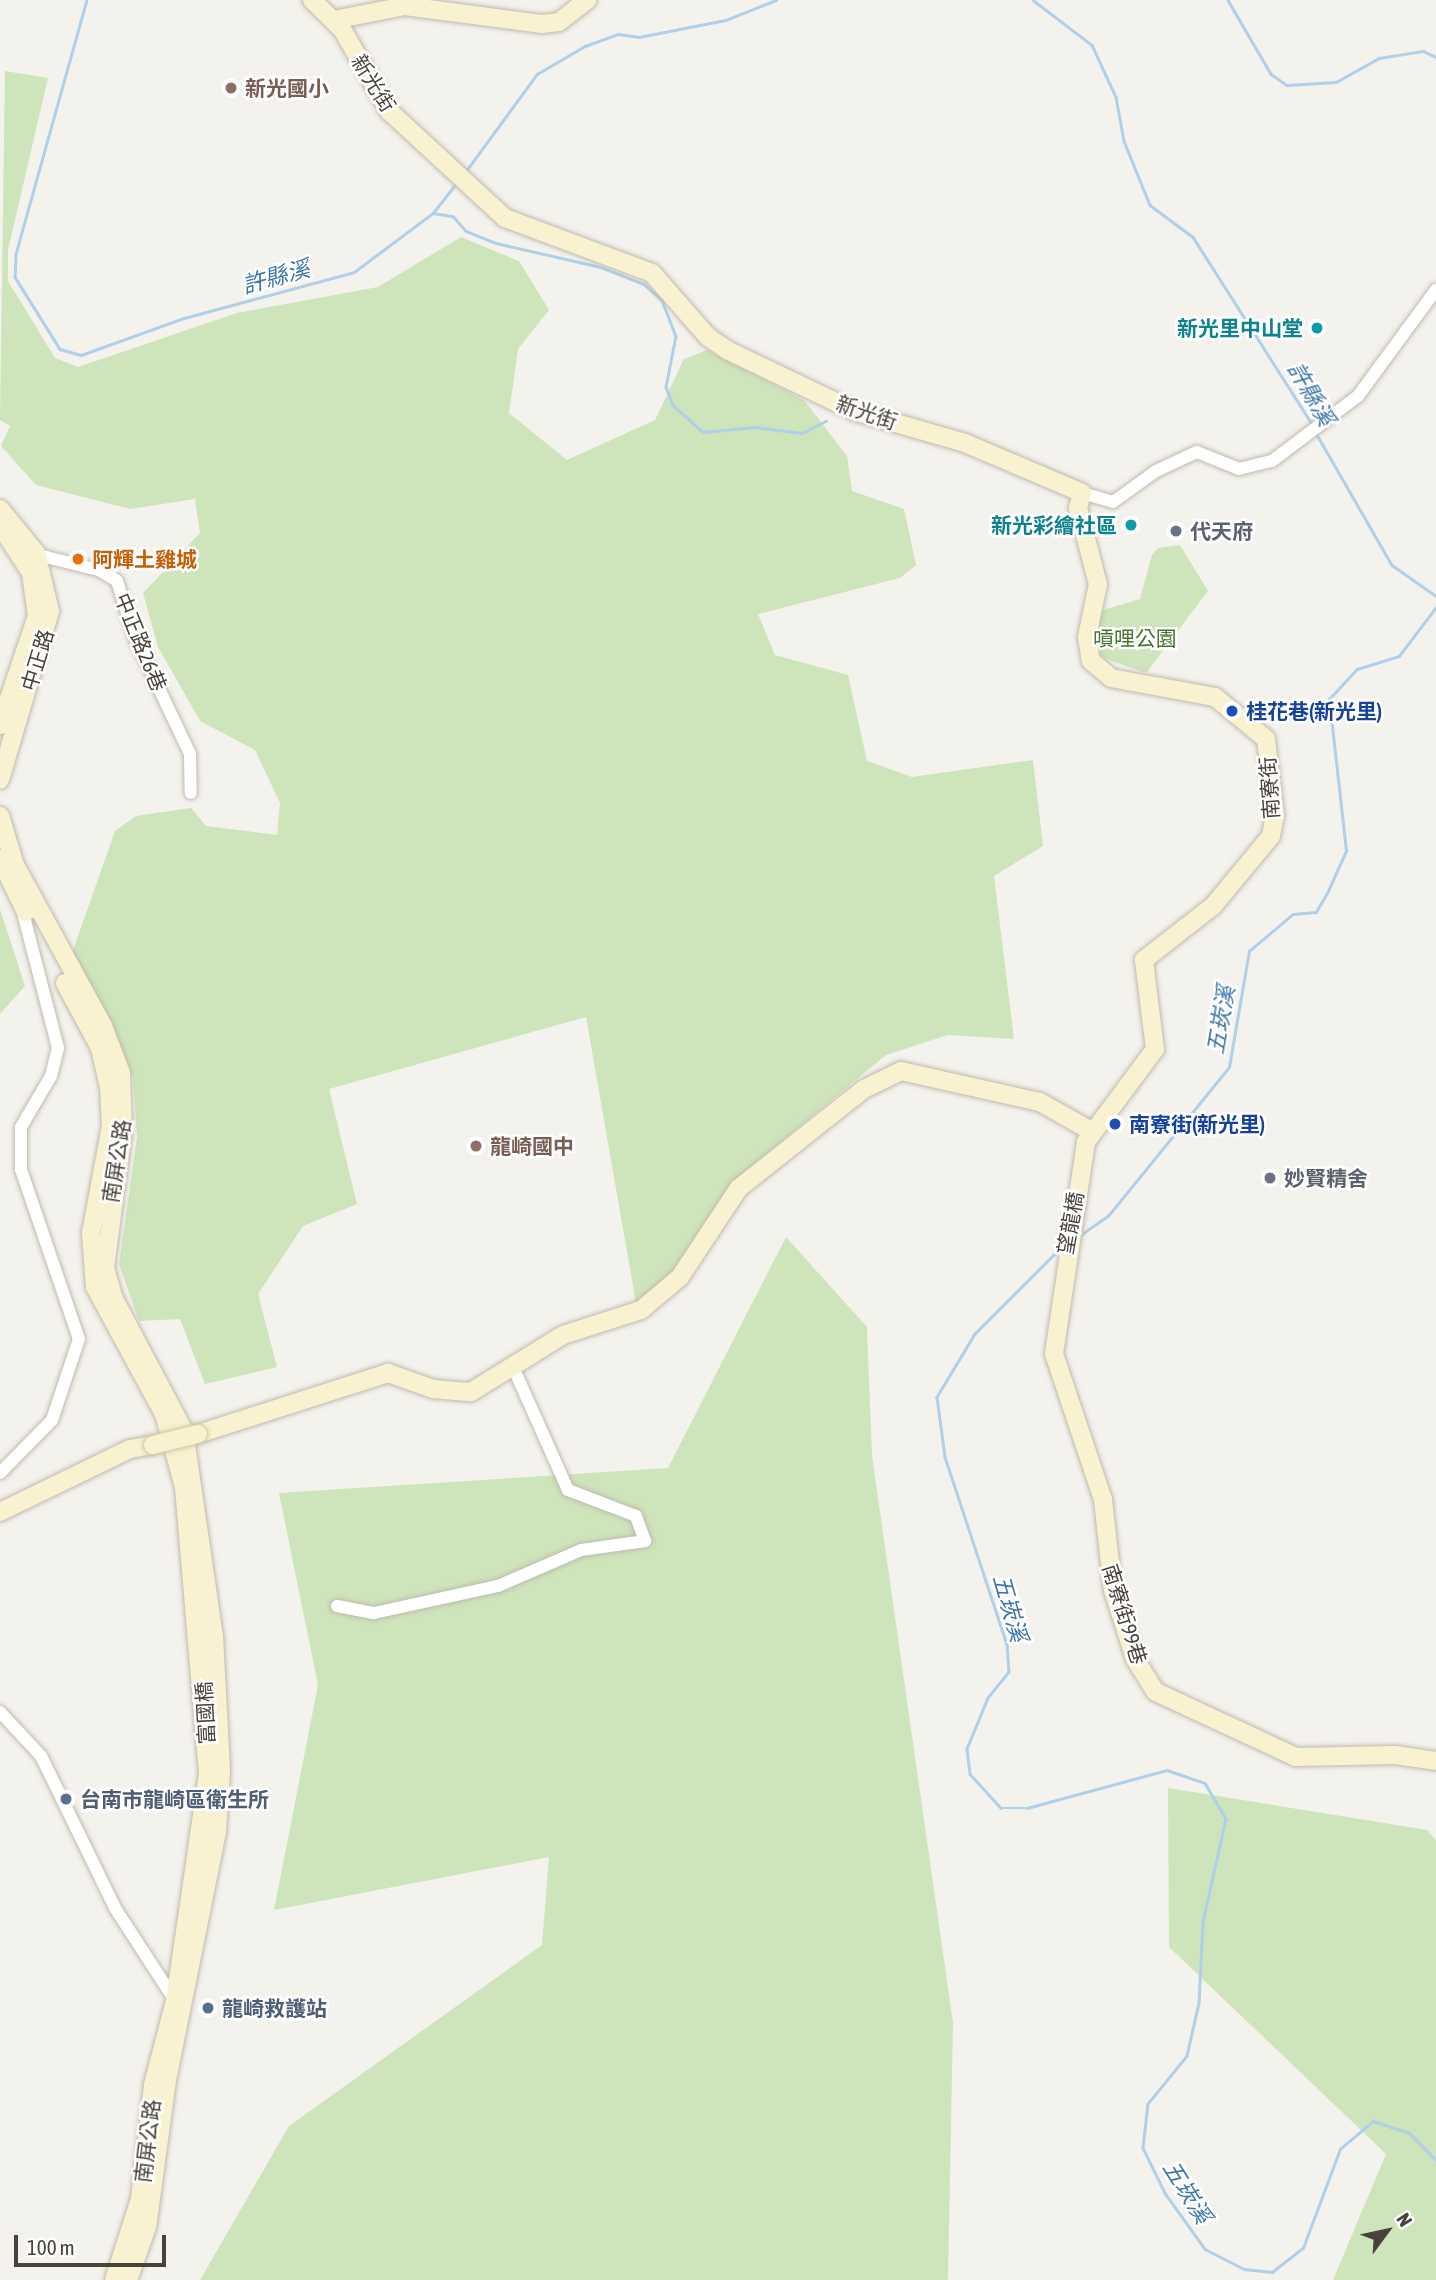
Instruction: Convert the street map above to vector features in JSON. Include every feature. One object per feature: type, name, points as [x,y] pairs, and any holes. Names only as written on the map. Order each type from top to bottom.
[{"type":"street","name":"新光街","points":[[312,0],[334,20],[389,111],[488,204],[520,225],[652,273],[717,345],[854,411],[965,443],[1082,493],[1113,502],[1156,471],[1197,452],[1239,469],[1272,461],[1336,413],[1377,375],[1436,290]]},
{"type":"street","points":[[334,20],[405,6],[436,14],[559,22],[587,0]]},
{"type":"street","name":"南寮街","points":[[1082,493],[1078,508],[1098,583],[1087,638],[1091,661],[1119,681],[1226,702],[1266,739],[1275,815],[1262,850],[1213,906],[1146,954],[1154,1049],[1091,1131]]},
{"type":"street","name":"中正路","points":[[0,509],[32,561],[49,597],[48,628],[0,780]]},
{"type":"street","name":"中正路","points":[[0,525],[32,561],[37,616],[0,725]]},
{"type":"street","name":"中正路26巷","points":[[32,561],[99,570],[117,581],[135,638],[190,754],[191,793]]},
{"type":"street","points":[[0,816],[8,862],[58,1048],[51,1076],[21,1128],[21,1170],[79,1339],[52,1420],[0,1473]]},
{"type":"street","name":"南屏公路","points":[[8,862],[103,1026],[121,1073],[123,1130],[105,1268],[114,1299],[176,1410],[185,1462]]},
{"type":"street","name":"南屏公路","points":[[20,901],[100,1048],[111,1126],[91,1233],[91,1269],[102,1303],[164,1414],[185,1462]]},
{"type":"street","points":[[0,1513],[130,1449],[198,1434],[388,1373],[433,1389],[471,1392],[514,1368],[563,1335],[663,1297],[739,1188],[881,1078],[926,1072],[1040,1102],[1091,1131]]},
{"type":"street","name":"望龍橋","points":[[1058,1294],[1083,1153],[1091,1131]]},
{"type":"street","name":"南寮街99巷","points":[[1058,1294],[1056,1370],[1103,1500],[1113,1590],[1147,1681],[1168,1702],[1296,1757],[1433,1760]]},
{"type":"street","points":[[337,1606],[374,1613],[498,1586],[581,1550],[645,1541],[635,1516],[568,1490],[514,1368]]},
{"type":"street","name":"富國橋","points":[[181,2005],[208,1774],[200,1625],[185,1462]]},
{"type":"street","points":[[0,1712],[41,1756],[115,1908],[157,1965],[181,2005]]},
{"type":"street","name":"南屏公路","points":[[114,2280],[140,2199],[154,2077],[181,2005]]},
{"type":"street","name":"南屏公路","points":[[128,2280],[147,2227],[167,2080],[181,2005]]},
{"type":"green space","points":[[5,71],[48,78],[8,250],[8,281],[55,358],[78,367],[237,313],[378,287],[461,237],[519,261],[549,310],[518,349],[509,413],[567,460],[655,420],[684,359],[707,350],[804,400],[847,456],[852,491],[904,509],[916,565],[900,578],[758,614],[775,655],[848,675],[867,761],[912,777],[1033,760],[1043,846],[994,876],[1014,1039],[948,1035],[886,1055],[731,1183],[665,1284],[636,1303],[586,1017],[329,1089],[357,1204],[303,1226],[258,1294],[277,1367],[205,1384],[180,1319],[139,1321],[119,1264],[137,1137],[133,1079],[72,953],[115,831],[136,816],[191,808],[206,826],[277,835],[280,803],[255,750],[200,721],[158,647],[143,593],[200,533],[195,499],[130,509],[36,485],[1,446],[10,426],[0,420]]},
{"type":"green space","name":"嗊哩公園","points":[[1180,545],[1208,591],[1146,673],[1106,659],[1093,646],[1097,612],[1140,599],[1152,555],[1158,548]]},
{"type":"green space","points":[[0,909],[25,986],[0,1014]]},
{"type":"green space","points":[[786,1237],[867,1327],[872,1456],[953,2023],[948,2280],[200,2280],[289,2126],[542,1945],[549,1857],[274,1910],[318,1685],[279,1493],[668,1468]]},
{"type":"green space","points":[[1168,1788],[1427,1830],[1436,1840],[1436,2280],[1333,2280],[1386,2154],[1169,1947]]},
{"type":"waterway","name":"許縣溪","points":[[87,0],[16,254],[15,277],[60,349],[81,355],[184,318],[354,272],[433,213],[457,182]]},
{"type":"waterway","name":"許縣溪","points":[[466,171],[537,74],[585,46],[618,34],[639,37],[726,20],[776,0]]},
{"type":"waterway","name":"許縣溪","points":[[1033,0],[1092,45],[1116,97],[1124,141],[1150,205],[1193,237],[1312,424]]},
{"type":"waterway","points":[[1228,0],[1271,74],[1287,85],[1336,82],[1379,58],[1423,51],[1436,57]]},
{"type":"waterway","points":[[433,213],[453,216],[466,231],[496,243],[601,267],[644,284],[662,300],[676,336],[666,387],[673,405],[703,432],[755,427],[802,433],[826,421]]},
{"type":"waterway","name":"許縣溪","points":[[1316,433],[1392,565],[1436,596]]},
{"type":"waterway","name":"五崁溪","points":[[1079,1236],[1108,1216],[1229,1067],[1249,951],[1293,914],[1316,912],[1328,891],[1346,851],[1329,699],[1357,669],[1399,656],[1436,607]]},
{"type":"waterway","name":"五崁溪","points":[[1062,1247],[975,1334],[937,1397],[945,1457],[1007,1644],[1009,1672],[988,1698],[967,1749],[970,1774],[1001,1808],[1027,1808],[1167,1770],[1205,1783],[1226,1819],[1203,1922],[1199,2003],[1187,2056],[1148,2104],[1143,2148],[1165,2193],[1205,2249],[1244,2269],[1272,2272],[1303,2248],[1340,2149],[1373,2121],[1409,2133],[1436,2160]]},
{"type":"place","name":"新光國小","points":[[231,88]]},
{"type":"place","name":"新光里中山堂","points":[[1317,328]]},
{"type":"place","name":"新光彩繪社區","points":[[1131,525]]},
{"type":"place","name":"代天府","points":[[1176,531]]},
{"type":"place","name":"阿輝土雞城","points":[[78,559]]},
{"type":"place","name":"桂花巷(新光里)","points":[[1232,711]]},
{"type":"place","name":"南寮街(新光里)","points":[[1115,1124]]},
{"type":"place","name":"龍崎國中","points":[[476,1146]]},
{"type":"place","name":"妙賢精舍","points":[[1270,1178]]},
{"type":"place","name":"台南市龍崎區衛生所","points":[[66,1799]]},
{"type":"place","name":"龍崎救護站","points":[[208,2008]]}]
